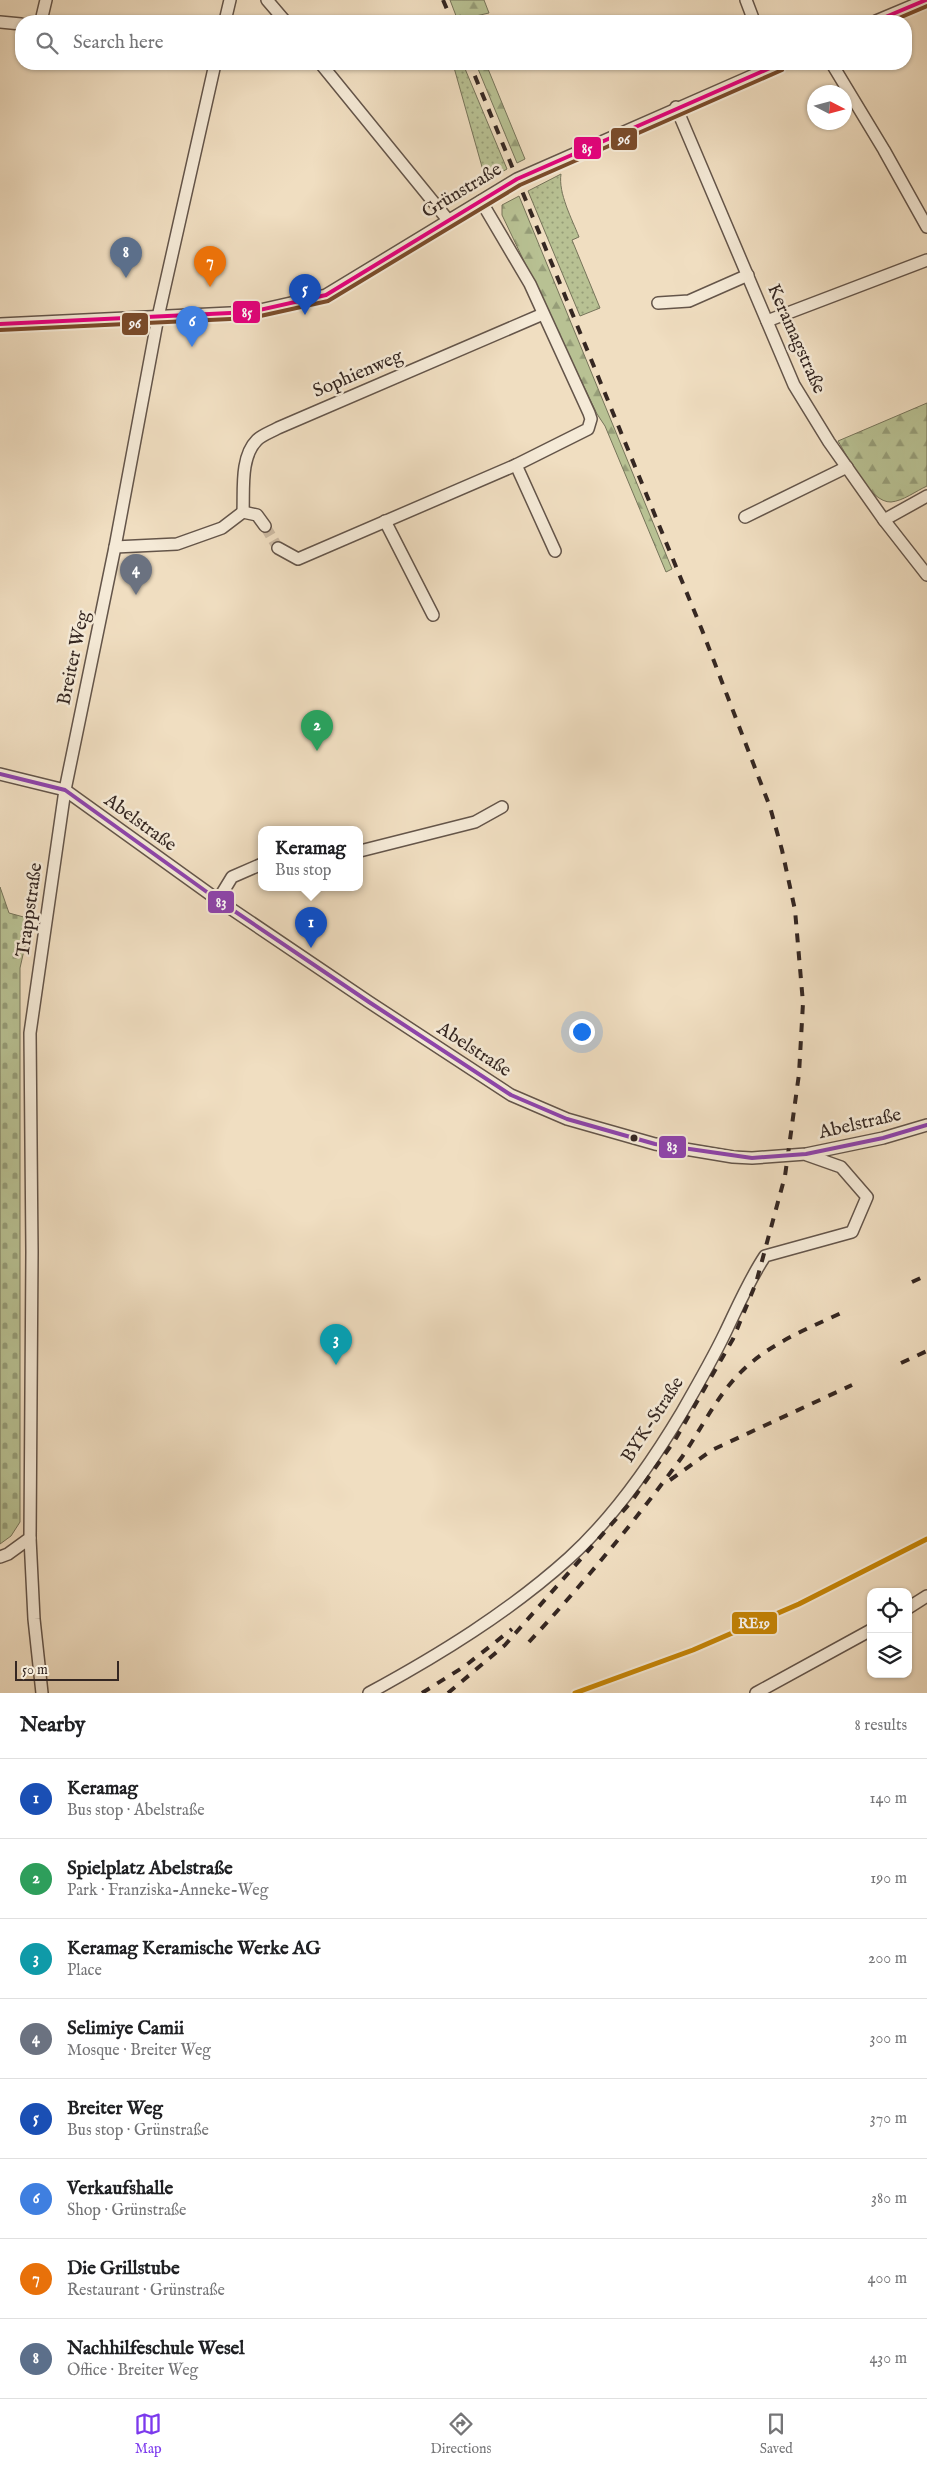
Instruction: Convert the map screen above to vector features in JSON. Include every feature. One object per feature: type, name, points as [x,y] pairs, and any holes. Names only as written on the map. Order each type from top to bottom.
[{"type":"street","points":[[42,15],[46,0]]},
{"type":"street","points":[[226,15],[230,0]]},
{"type":"street","points":[[267,0],[280,15]]},
{"type":"street","points":[[746,0],[752,15]]},
{"type":"street","points":[[890,15],[926,0]]},
{"type":"street","points":[[0,22],[15,23]]},
{"type":"street","name":"Breiter Weg","points":[[65,790],[115,547],[158,317],[214,70]]},
{"type":"street","points":[[326,70],[448,220]]},
{"type":"street","name":"Grünstraße","points":[[0,324],[251,312],[326,295],[517,179],[762,70]]},
{"type":"street","points":[[836,70],[884,150],[927,227]]},
{"type":"street","name":"Keramagstraße","points":[[676,107],[794,385],[847,468],[884,520],[927,575]]},
{"type":"street","points":[[278,548],[298,559],[516,465],[584,433],[591,419],[530,284],[481,201]]},
{"type":"street","points":[[768,321],[927,260]]},
{"type":"street","name":"Keramagstraße","points":[[658,304],[689,301],[748,275]]},
{"type":"street","name":"Sophienweg","points":[[243,512],[244,475],[250,454],[257,440],[278,428],[543,314]]},
{"type":"street","points":[[516,465],[555,551]]},
{"type":"street","points":[[746,517],[847,468]]},
{"type":"street","points":[[884,520],[927,496]]},
{"type":"street","points":[[115,547],[177,544],[222,528],[243,512],[257,515],[265,526]]},
{"type":"street","points":[[385,521],[433,615]]},
{"type":"street","points":[[0,774],[65,790]]},
{"type":"street","name":"Abelstraße","points":[[65,790],[218,900],[512,1094],[559,1115],[600,1130],[655,1144],[710,1154],[752,1158],[806,1154],[883,1138],[927,1125]]},
{"type":"street","name":"Trappstraße","points":[[42,1693],[34,1618],[30,1538],[32,1252],[30,1033],[65,790]]},
{"type":"street","points":[[363,850],[476,822],[502,807]]},
{"type":"street","points":[[218,900],[232,877],[258,866]]},
{"type":"street","name":"BYK-Straße","points":[[369,1693],[459,1640],[523,1596],[569,1558],[586,1540],[642,1472],[680,1414],[725,1333],[750,1279],[765,1256],[852,1232],[867,1197],[841,1167],[806,1154]]},
{"type":"street","points":[[0,1557],[8,1554],[30,1538]]},
{"type":"street","points":[[912,1605],[927,1596]]},
{"type":"street","points":[[756,1693],[867,1632]]},
{"type":"green space","points":[[450,0],[484,0],[489,13],[480,15],[456,15]]},
{"type":"green space","points":[[455,70],[466,70],[507,169],[486,181]]},
{"type":"green space","points":[[478,70],[488,70],[525,159],[517,163]]},
{"type":"green space","points":[[561,174],[564,198],[579,237],[572,240],[600,308],[580,316],[528,191]]},
{"type":"green space","points":[[519,196],[672,569],[666,572],[605,426],[597,414],[502,215],[502,205]]},
{"type":"green space","points":[[927,403],[927,486],[900,500],[891,502],[883,500],[875,495],[860,478],[838,441]]},
{"type":"green space","points":[[0,887],[9,913],[31,919],[20,968],[20,1522],[11,1536],[0,1544]]},
{"type":"tunnel","points":[[265,526],[278,548]]},
{"type":"railway","points":[[443,0],[449,15]]},
{"type":"railway","points":[[448,1693],[505,1645],[631,1502],[675,1440],[733,1339],[756,1283],[785,1176],[799,1074],[803,1003],[795,910],[782,850],[770,807],[702,630],[472,70]]},
{"type":"railway","points":[[912,1282],[927,1275]]},
{"type":"railway","points":[[529,1642],[589,1575],[646,1505],[682,1457],[725,1390],[743,1370],[777,1344],[841,1313]]},
{"type":"railway","points":[[901,1363],[927,1351]]},
{"type":"railway","points":[[670,1480],[712,1450],[852,1385]]},
{"type":"railway","points":[[422,1693],[465,1666],[512,1629]]},
{"type":"transit line","name":"85","points":[[890,15],[926,0]]},
{"type":"transit line","name":"96","points":[[906,15],[927,6]]},
{"type":"transit line","name":"85","points":[[0,324],[251,312],[326,295],[517,179],[765,70]]},
{"type":"transit line","name":"96","points":[[0,330],[251,318],[328,301],[520,185],[782,70]]},
{"type":"transit line","name":"83","points":[[0,774],[65,790],[218,900],[369,1002],[511,1095],[567,1119],[655,1144],[752,1158],[806,1154],[883,1138],[927,1125]]},
{"type":"transit line","name":"RE19","points":[[575,1693],[693,1650],[799,1604],[927,1539]]},
{"type":"place","name":"Nachhilfeschule Wesel","points":[[126,278]]},
{"type":"place","name":"Die Grillstube","points":[[210,287]]},
{"type":"place","name":"Breiter Weg","points":[[305,315]]},
{"type":"place","name":"Verkaufshalle","points":[[192,347]]},
{"type":"place","name":"Selimiye Camii","points":[[136,595]]},
{"type":"place","name":"Spielplatz Abelstraße","points":[[317,751]]},
{"type":"place","name":"Keramag","points":[[311,948]]},
{"type":"place","name":"Keramag Keramische Werke AG","points":[[336,1365]]}]
